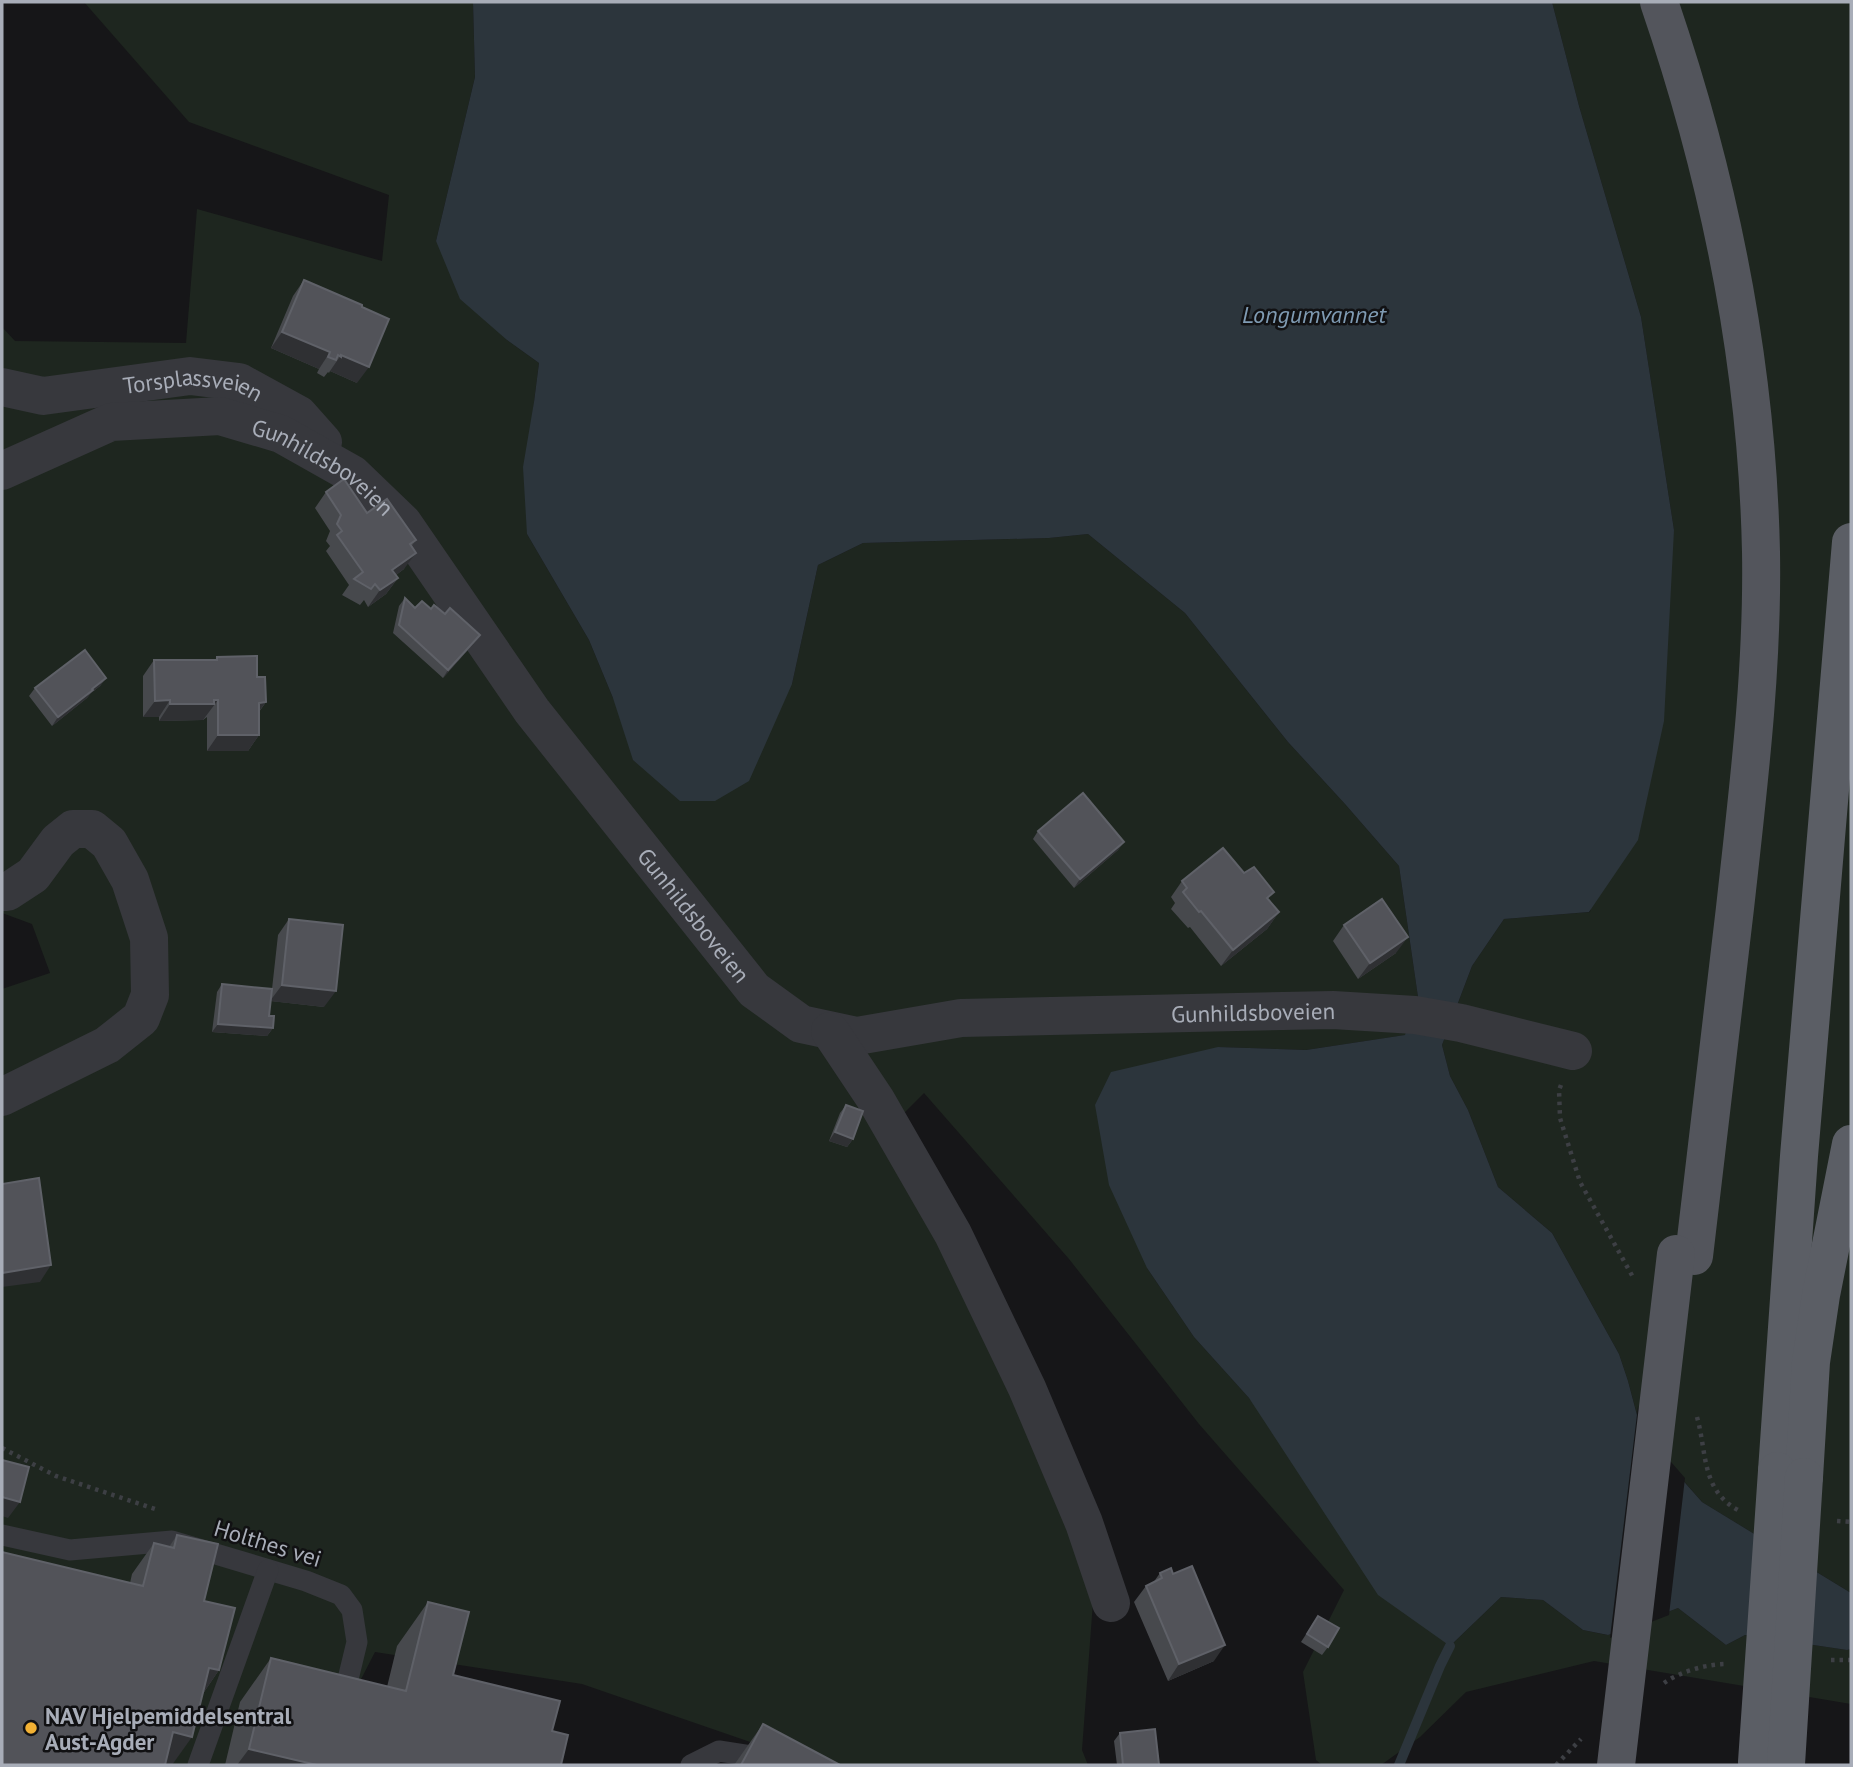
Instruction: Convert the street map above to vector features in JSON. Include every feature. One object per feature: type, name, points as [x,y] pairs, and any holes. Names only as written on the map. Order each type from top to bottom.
[{"type":"highway","points":[[1771,1764],[1791,1474],[1800,1143],[1851,542]]},
{"type":"highway","points":[[1791,1474],[1821,1295],[1851,1144]]},
{"type":"main road","points":[[1634,1765],[1734,744],[1742,600],[1738,452],[1717,289],[1699,200],[1683,139],[1636,2]]},
{"type":"main road","points":[[1616,1765],[1742,845],[1754,733],[1760,600],[1760,550],[1751,401],[1740,318],[1710,172],[1659,2]]},
{"type":"street","name":"Torsplassveien","points":[[2,387],[43,396],[190,376],[239,382],[299,415],[352,474]]},
{"type":"street","name":"Gunhildsboveien","points":[[2,471],[111,422],[220,416],[281,434],[352,474],[403,523],[532,711],[754,990],[801,1024],[857,1036],[961,1018],[1333,1010],[1415,1015],[1461,1023],[1573,1051]]},
{"type":"street","points":[[2,892],[7,892],[33,875],[58,841],[73,829],[92,829],[109,843],[130,880],[149,938],[150,995],[141,1018],[107,1045],[2,1097]]},
{"type":"street","points":[[830,1031],[876,1100],[953,1234],[1027,1388],[1084,1523],[1111,1603]]},
{"type":"lane","name":"Holthes vei","points":[[2,1535],[70,1550],[172,1541],[306,1581],[341,1595],[352,1610],[357,1642],[337,1726]]},
{"type":"lane","points":[[198,1765],[268,1570]]},
{"type":"lane","points":[[691,1765],[719,1751],[778,1760],[788,1765]]},
{"type":"path","points":[[2,1448],[56,1476],[155,1509],[172,1541]]},
{"type":"shaded area","points":[[84,2],[473,2],[475,77],[436,241],[507,340],[539,363],[534,402],[527,534],[589,640],[613,698],[792,684],[818,565],[863,543],[1049,538],[1088,534],[1185,613],[1288,742],[1399,866],[1418,997],[1406,1035],[1306,1050],[1218,1047],[1147,1268],[1194,1337],[1249,1398],[1450,1646],[1501,1597],[1543,1600],[1583,1630],[1607,1635],[1678,1608],[1726,1645],[1745,1635],[1851,1649],[1851,1704],[1594,1661],[1466,1692],[1420,1737],[1381,1765],[1322,1765],[1316,1760],[1303,1672],[1344,1590],[1199,1424],[1069,1259],[924,1093],[893,1124],[1004,1314],[1093,1602],[1082,1750],[1088,1765],[817,1765],[582,1684],[375,1652],[317,1765],[2,1765],[2,989],[50,973],[32,924],[2,913],[2,327],[15,341],[186,343],[197,209],[382,261],[389,195],[189,122]]},
{"type":"shaded area","points":[[1552,2],[1851,2],[1851,1593],[1702,1502],[1642,1433],[1619,1354],[1552,1233],[1498,1187],[1468,1110],[1450,1076],[1442,1045],[1472,966],[1504,919],[1590,912],[1674,530],[1641,317],[1579,106]]},
{"type":"water","name":"Longumvannet","points":[[473,2],[1552,2],[1579,106],[1641,317],[1674,530],[1664,721],[1638,840],[1589,912],[1504,919],[1472,966],[1442,1045],[1450,1076],[1468,1110],[1498,1187],[1552,1233],[1619,1354],[1642,1434],[1702,1502],[1851,1593],[1851,1649],[1745,1635],[1726,1645],[1678,1608],[1608,1635],[1583,1630],[1543,1600],[1501,1597],[1450,1646],[1378,1595],[1249,1398],[1194,1337],[1147,1268],[1109,1185],[1095,1105],[1111,1072],[1218,1047],[1306,1050],[1405,1035],[1418,997],[1399,866],[1288,742],[1185,613],[1088,534],[1049,538],[863,543],[818,565],[792,684],[749,781],[715,801],[680,801],[633,760],[613,698],[589,640],[527,534],[523,467],[539,363],[507,340],[460,299],[436,241],[475,77]]},
{"type":"pier","points":[[1638,1406],[1645,1432],[1685,1478],[1669,1615],[1610,1638]]},
{"type":"building","points":[[304,280],[389,319],[369,367],[341,355],[338,355],[336,360],[328,357],[330,352],[282,332]]},
{"type":"building","points":[[344,479],[367,513],[387,499],[416,540],[410,544],[416,553],[392,570],[398,578],[380,590],[375,584],[371,589],[354,579],[363,572],[337,535],[342,531],[337,524],[341,515],[326,492]]},
{"type":"building","points":[[405,598],[415,608],[422,601],[431,609],[434,605],[445,614],[450,608],[480,635],[448,670],[399,625]]},
{"type":"building","points":[[85,650],[106,678],[58,717],[35,688]]},
{"type":"building","points":[[257,656],[257,677],[265,677],[266,702],[259,703],[259,735],[218,735],[218,700],[214,700],[214,704],[170,704],[170,700],[155,701],[154,660],[217,660],[217,657]]},
{"type":"building","points":[[1083,793],[1124,842],[1080,879],[1038,831]]},
{"type":"building","points":[[1223,848],[1244,873],[1254,867],[1274,892],[1267,898],[1279,912],[1233,950],[1183,892],[1187,888],[1182,881]]},
{"type":"building","points":[[1382,899],[1408,937],[1370,963],[1344,925]]},
{"type":"building","points":[[289,919],[343,925],[336,991],[282,985]]},
{"type":"building","points":[[222,984],[272,989],[269,1016],[274,1016],[273,1028],[218,1024]]},
{"type":"building","points":[[846,1105],[863,1111],[853,1139],[835,1132]]},
{"type":"building","points":[[39,1178],[51,1265],[2,1273],[2,1184]]},
{"type":"building","points":[[2,1460],[29,1467],[20,1502],[2,1497]]},
{"type":"building","points":[[177,1535],[218,1544],[204,1601],[235,1608],[219,1670],[209,1668],[192,1737],[173,1732],[165,1765],[2,1765],[2,1552],[143,1586],[154,1543],[174,1548]]},
{"type":"building","points":[[1192,1566],[1225,1645],[1179,1664],[1146,1586],[1162,1578],[1160,1573],[1171,1568],[1173,1574]]},
{"type":"building","points":[[428,1602],[469,1612],[453,1675],[560,1701],[552,1731],[568,1735],[561,1765],[317,1765],[249,1749],[271,1658],[406,1691]]},
{"type":"building","points":[[1318,1616],[1339,1628],[1328,1647],[1307,1634]]},
{"type":"building","points":[[763,1724],[840,1765],[741,1765]]},
{"type":"building","points":[[1155,1729],[1159,1765],[1123,1765],[1120,1733]]},
{"type":"waterway","points":[[1399,1765],[1450,1646]]},
{"type":"place","name":"NAV Hjelpemiddelsentral Aust-Agder","points":[[31,1728]]}]
